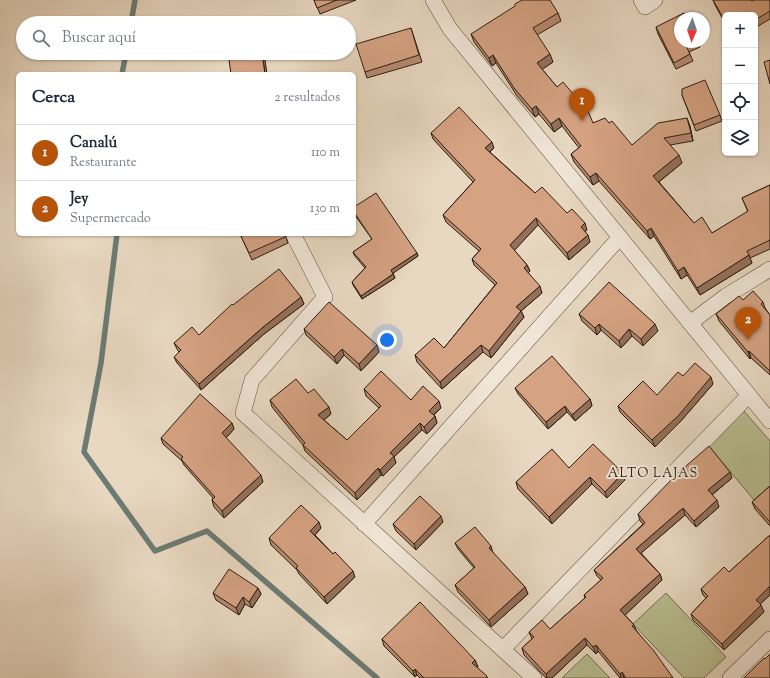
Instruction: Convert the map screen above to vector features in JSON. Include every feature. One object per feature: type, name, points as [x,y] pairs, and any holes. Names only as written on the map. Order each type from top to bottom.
[{"type":"street","points":[[433,0],[450,29],[770,421]]},
{"type":"street","points":[[641,0],[645,6],[655,0]]},
{"type":"street","points":[[294,236],[326,297],[252,380],[242,413],[534,678]]},
{"type":"street","points":[[364,524],[620,237]]},
{"type":"street","points":[[690,323],[726,296],[770,269]]},
{"type":"street","points":[[503,649],[749,395]]},
{"type":"street","points":[[730,678],[770,639]]},
{"type":"green space","points":[[744,411],[770,441],[770,486],[754,500],[706,443]]},
{"type":"green space","points":[[666,593],[726,657],[704,678],[684,678],[633,624]]},
{"type":"green space","points":[[587,654],[610,678],[562,678]]},
{"type":"building","points":[[314,0],[337,0],[317,8]]},
{"type":"building","points":[[522,0],[550,0],[558,13],[533,28],[550,54],[537,63],[557,87],[563,82],[580,102],[583,99],[593,123],[605,118],[609,123],[612,121],[632,145],[658,123],[687,118],[691,133],[664,138],[679,155],[653,176],[694,223],[702,217],[712,233],[748,211],[742,198],[770,185],[770,240],[747,251],[749,255],[697,288],[684,267],[678,271],[651,228],[647,231],[596,173],[590,177],[571,154],[581,146],[559,118],[551,124],[536,106],[532,109],[514,88],[493,55],[489,58],[471,34]]},
{"type":"building","points":[[713,0],[770,0],[770,11],[758,18],[758,12],[722,12],[722,16]]},
{"type":"building","points":[[674,18],[674,48],[687,48],[690,54],[674,63],[656,27]]},
{"type":"building","points":[[411,28],[419,55],[365,72],[356,44]]},
{"type":"building","points":[[229,60],[263,60],[265,72],[231,72]]},
{"type":"building","points":[[770,60],[770,84],[764,62]]},
{"type":"building","points":[[705,80],[720,115],[694,125],[682,95],[682,89]]},
{"type":"building","points":[[459,107],[492,142],[485,148],[535,193],[542,187],[567,213],[572,209],[585,223],[581,227],[588,235],[567,253],[536,218],[510,245],[527,265],[524,268],[540,286],[516,307],[521,311],[489,351],[481,345],[440,382],[415,355],[434,338],[444,348],[497,283],[472,259],[481,249],[443,215],[475,180],[431,133]]},
{"type":"building","points":[[376,193],[417,253],[391,270],[393,274],[361,296],[352,282],[366,267],[353,252],[372,239],[356,215],[356,206]]},
{"type":"building","points":[[241,236],[285,236],[285,237],[249,253]]},
{"type":"building","points":[[279,269],[301,297],[262,328],[199,384],[174,357],[181,350],[174,343],[192,327],[199,335],[232,304],[233,305]]},
{"type":"building","points":[[609,282],[655,324],[641,339],[629,329],[619,341],[599,324],[595,328],[579,314]]},
{"type":"building","points":[[753,291],[763,302],[761,304],[770,315],[770,371],[749,351],[748,352],[716,314],[739,296],[743,300]]},
{"type":"building","points":[[329,302],[377,345],[359,364],[342,349],[334,357],[304,329]]},
{"type":"building","points":[[552,356],[590,399],[572,415],[565,406],[546,422],[515,388]]},
{"type":"building","points":[[695,363],[711,377],[678,416],[652,440],[618,406],[643,381],[657,395],[678,372],[683,376]]},
{"type":"building","points":[[381,371],[411,400],[423,386],[439,401],[429,411],[435,416],[424,427],[420,423],[390,453],[394,456],[380,470],[378,468],[355,493],[303,445],[305,443],[270,400],[296,379],[308,393],[314,389],[329,407],[318,415],[347,440],[381,406],[364,389]]},
{"type":"building","points":[[200,394],[232,423],[222,433],[261,475],[222,511],[212,500],[215,497],[181,459],[183,457],[161,438]]},
{"type":"building","points":[[593,444],[623,473],[605,492],[590,477],[549,517],[516,482],[552,449],[569,468]]},
{"type":"building","points":[[709,446],[730,472],[708,490],[717,500],[694,521],[683,508],[636,549],[660,574],[620,610],[634,625],[632,626],[654,651],[673,678],[626,678],[622,672],[620,674],[596,645],[593,647],[585,638],[546,674],[522,648],[534,637],[529,632],[542,620],[550,629],[586,597],[584,595],[603,578],[594,570],[645,523],[638,514],[678,473]]},
{"type":"building","points":[[770,486],[770,522],[752,502]]},
{"type":"building","points":[[420,496],[441,516],[414,544],[393,524]]},
{"type":"building","points":[[301,505],[319,522],[310,531],[333,554],[335,552],[353,571],[324,597],[296,568],[298,566],[269,538]]},
{"type":"building","points":[[475,527],[491,546],[489,548],[525,587],[489,620],[455,585],[475,567],[455,543]]},
{"type":"building","points":[[770,535],[770,586],[756,600],[761,605],[722,644],[691,614],[708,596],[701,589],[724,567],[729,572]]},
{"type":"building","points":[[229,569],[258,588],[249,602],[243,597],[236,608],[213,593]]},
{"type":"building","points":[[420,602],[475,660],[472,663],[487,676],[486,678],[424,678],[415,669],[413,671],[382,639]]},
{"type":"building","points":[[770,654],[770,678],[744,678],[764,658],[765,659]]},
{"type":"waterway","points":[[132,16],[135,0]]},
{"type":"waterway","points":[[122,72],[125,60]]},
{"type":"waterway","points":[[117,236],[101,363],[84,452],[155,551],[207,531],[377,678]]},
{"type":"place","name":"Canalú","points":[[582,121]]},
{"type":"place","name":"Jey","points":[[748,340]]},
{"type":"district","name":"ALTO LAJAS","points":[[653,472]]}]
